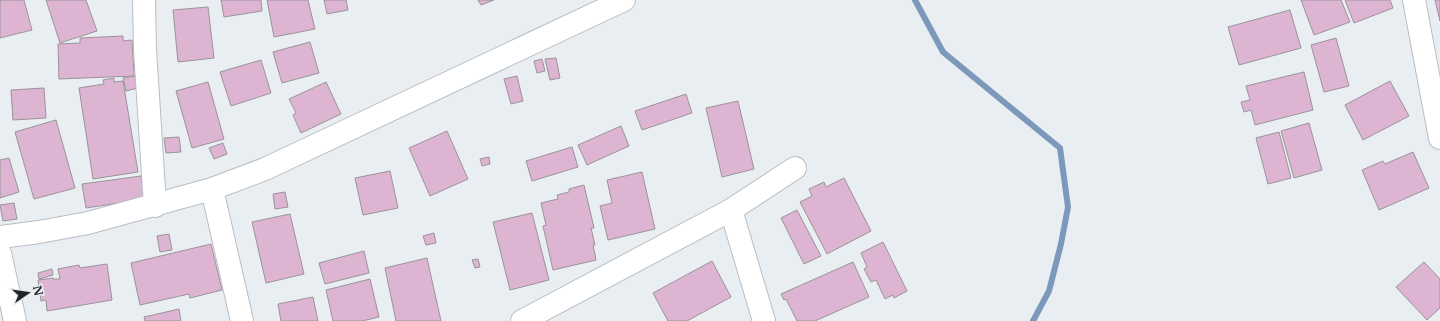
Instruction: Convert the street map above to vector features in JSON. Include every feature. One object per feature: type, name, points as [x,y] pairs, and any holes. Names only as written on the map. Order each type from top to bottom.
[{"type":"street","points":[[144,0],[145,49],[155,206]]},
{"type":"street","points":[[0,237],[88,223],[212,190],[265,169],[624,0]]},
{"type":"street","points":[[1414,0],[1440,138]]},
{"type":"street","points":[[522,321],[731,210],[795,168]]},
{"type":"street","points":[[212,190],[242,321]]},
{"type":"street","points":[[731,210],[764,321]]},
{"type":"street","points":[[0,253],[15,321]]},
{"type":"building","points":[[0,0],[24,0],[32,30],[0,38]]},
{"type":"building","points":[[46,0],[86,0],[97,31],[60,43]]},
{"type":"building","points":[[221,0],[261,0],[262,11],[224,17]]},
{"type":"building","points":[[267,0],[308,0],[315,29],[274,37]]},
{"type":"building","points":[[324,0],[346,0],[348,10],[327,14]]},
{"type":"building","points":[[478,0],[494,0],[481,5]]},
{"type":"building","points":[[1301,0],[1341,0],[1350,22],[1314,35]]},
{"type":"building","points":[[1345,0],[1390,0],[1393,8],[1354,23]]},
{"type":"building","points":[[1435,0],[1440,0],[1440,21]]},
{"type":"building","points":[[208,7],[214,58],[178,62],[173,10]]},
{"type":"building","points":[[1290,10],[1301,48],[1239,65],[1228,27]]},
{"type":"building","points":[[123,36],[123,41],[132,40],[134,76],[59,79],[58,44],[80,43],[80,38]]},
{"type":"building","points":[[1336,38],[1349,86],[1324,92],[1311,45]]},
{"type":"building","points":[[310,42],[319,73],[282,83],[273,52]]},
{"type":"building","points":[[556,58],[560,78],[550,80],[545,59]]},
{"type":"building","points":[[542,59],[545,71],[537,73],[534,61]]},
{"type":"building","points":[[261,60],[271,93],[231,106],[220,72]]},
{"type":"building","points":[[1304,72],[1313,110],[1255,125],[1251,110],[1244,112],[1241,102],[1250,100],[1246,86]]},
{"type":"building","points":[[135,76],[138,88],[126,91],[123,78]]},
{"type":"building","points":[[517,76],[523,101],[511,104],[504,79]]},
{"type":"building","points":[[114,78],[114,82],[123,81],[138,172],[93,179],[79,88],[104,84],[103,80]]},
{"type":"building","points":[[1390,81],[1409,116],[1363,140],[1345,105]]},
{"type":"building","points":[[208,82],[224,139],[192,148],[176,91]]},
{"type":"building","points":[[326,82],[341,114],[301,133],[293,115],[296,113],[289,99]]},
{"type":"building","points":[[44,88],[46,118],[13,120],[11,90]]},
{"type":"building","points":[[686,94],[692,113],[642,130],[635,111]]},
{"type":"building","points":[[738,101],[754,169],[722,177],[706,108]]},
{"type":"building","points":[[56,120],[75,188],[34,199],[15,132]]},
{"type":"building","points":[[1309,123],[1322,170],[1294,178],[1281,131]]},
{"type":"building","points":[[621,126],[629,146],[587,165],[578,145]]},
{"type":"building","points":[[447,131],[468,179],[430,196],[409,148]]},
{"type":"building","points":[[1279,132],[1291,178],[1268,184],[1256,138]]},
{"type":"building","points":[[179,137],[181,152],[166,153],[164,138]]},
{"type":"building","points":[[223,143],[227,154],[214,159],[209,148]]},
{"type":"building","points":[[572,147],[578,167],[532,181],[526,161]]},
{"type":"building","points":[[1413,152],[1429,188],[1379,210],[1362,170],[1383,161],[1385,164]]},
{"type":"building","points":[[489,157],[490,164],[482,166],[480,159]]},
{"type":"building","points":[[9,158],[19,192],[0,198],[0,160]]},
{"type":"building","points":[[390,171],[398,208],[363,215],[355,178]]},
{"type":"building","points":[[642,172],[655,229],[608,240],[600,206],[612,203],[607,180]]},
{"type":"building","points":[[141,176],[145,199],[86,208],[82,184]]},
{"type":"building","points":[[844,178],[871,231],[827,254],[800,202],[812,196],[809,189],[824,182],[826,187]]},
{"type":"building","points":[[584,185],[594,228],[591,228],[595,245],[593,245],[596,260],[553,270],[543,226],[546,225],[541,203],[558,199],[557,195],[569,192],[569,189]]},
{"type":"building","points":[[285,192],[288,207],[275,209],[273,194]]},
{"type":"building","points":[[14,203],[17,219],[3,221],[0,205]]},
{"type":"building","points":[[797,210],[821,256],[804,264],[781,218]]},
{"type":"building","points":[[532,213],[549,280],[510,290],[493,222]]},
{"type":"building","points":[[290,214],[304,274],[266,283],[252,222]]},
{"type":"building","points":[[434,233],[436,243],[426,245],[423,236]]},
{"type":"building","points":[[169,234],[172,250],[160,252],[157,236]]},
{"type":"building","points":[[883,242],[907,291],[894,298],[893,295],[885,299],[876,280],[871,282],[864,269],[867,267],[861,253]]},
{"type":"building","points":[[211,244],[222,290],[190,298],[189,294],[140,305],[131,263]]},
{"type":"building","points":[[364,251],[369,273],[325,284],[319,263]]},
{"type":"building","points":[[427,258],[441,321],[396,321],[385,268]]},
{"type":"building","points":[[478,259],[480,267],[475,268],[472,260]]},
{"type":"building","points":[[712,261],[731,297],[687,321],[668,321],[653,293]]},
{"type":"building","points":[[853,262],[869,297],[815,321],[797,321],[786,299],[784,300],[781,294]]},
{"type":"building","points":[[1424,262],[1440,279],[1440,308],[1427,320],[1396,287]]},
{"type":"building","points":[[107,264],[112,300],[47,311],[46,300],[41,301],[38,280],[53,278],[60,279],[58,269],[79,265],[80,268]]},
{"type":"building","points":[[52,269],[53,275],[39,279],[38,273]]},
{"type":"building","points":[[370,279],[379,317],[362,321],[333,321],[326,290]]},
{"type":"building","points":[[313,297],[318,321],[281,321],[278,304]]},
{"type":"building","points":[[179,309],[181,321],[145,321],[144,317]]},
{"type":"waterway","points":[[915,0],[943,52],[1060,148],[1068,207],[1061,244],[1049,291],[1033,321]]}]
